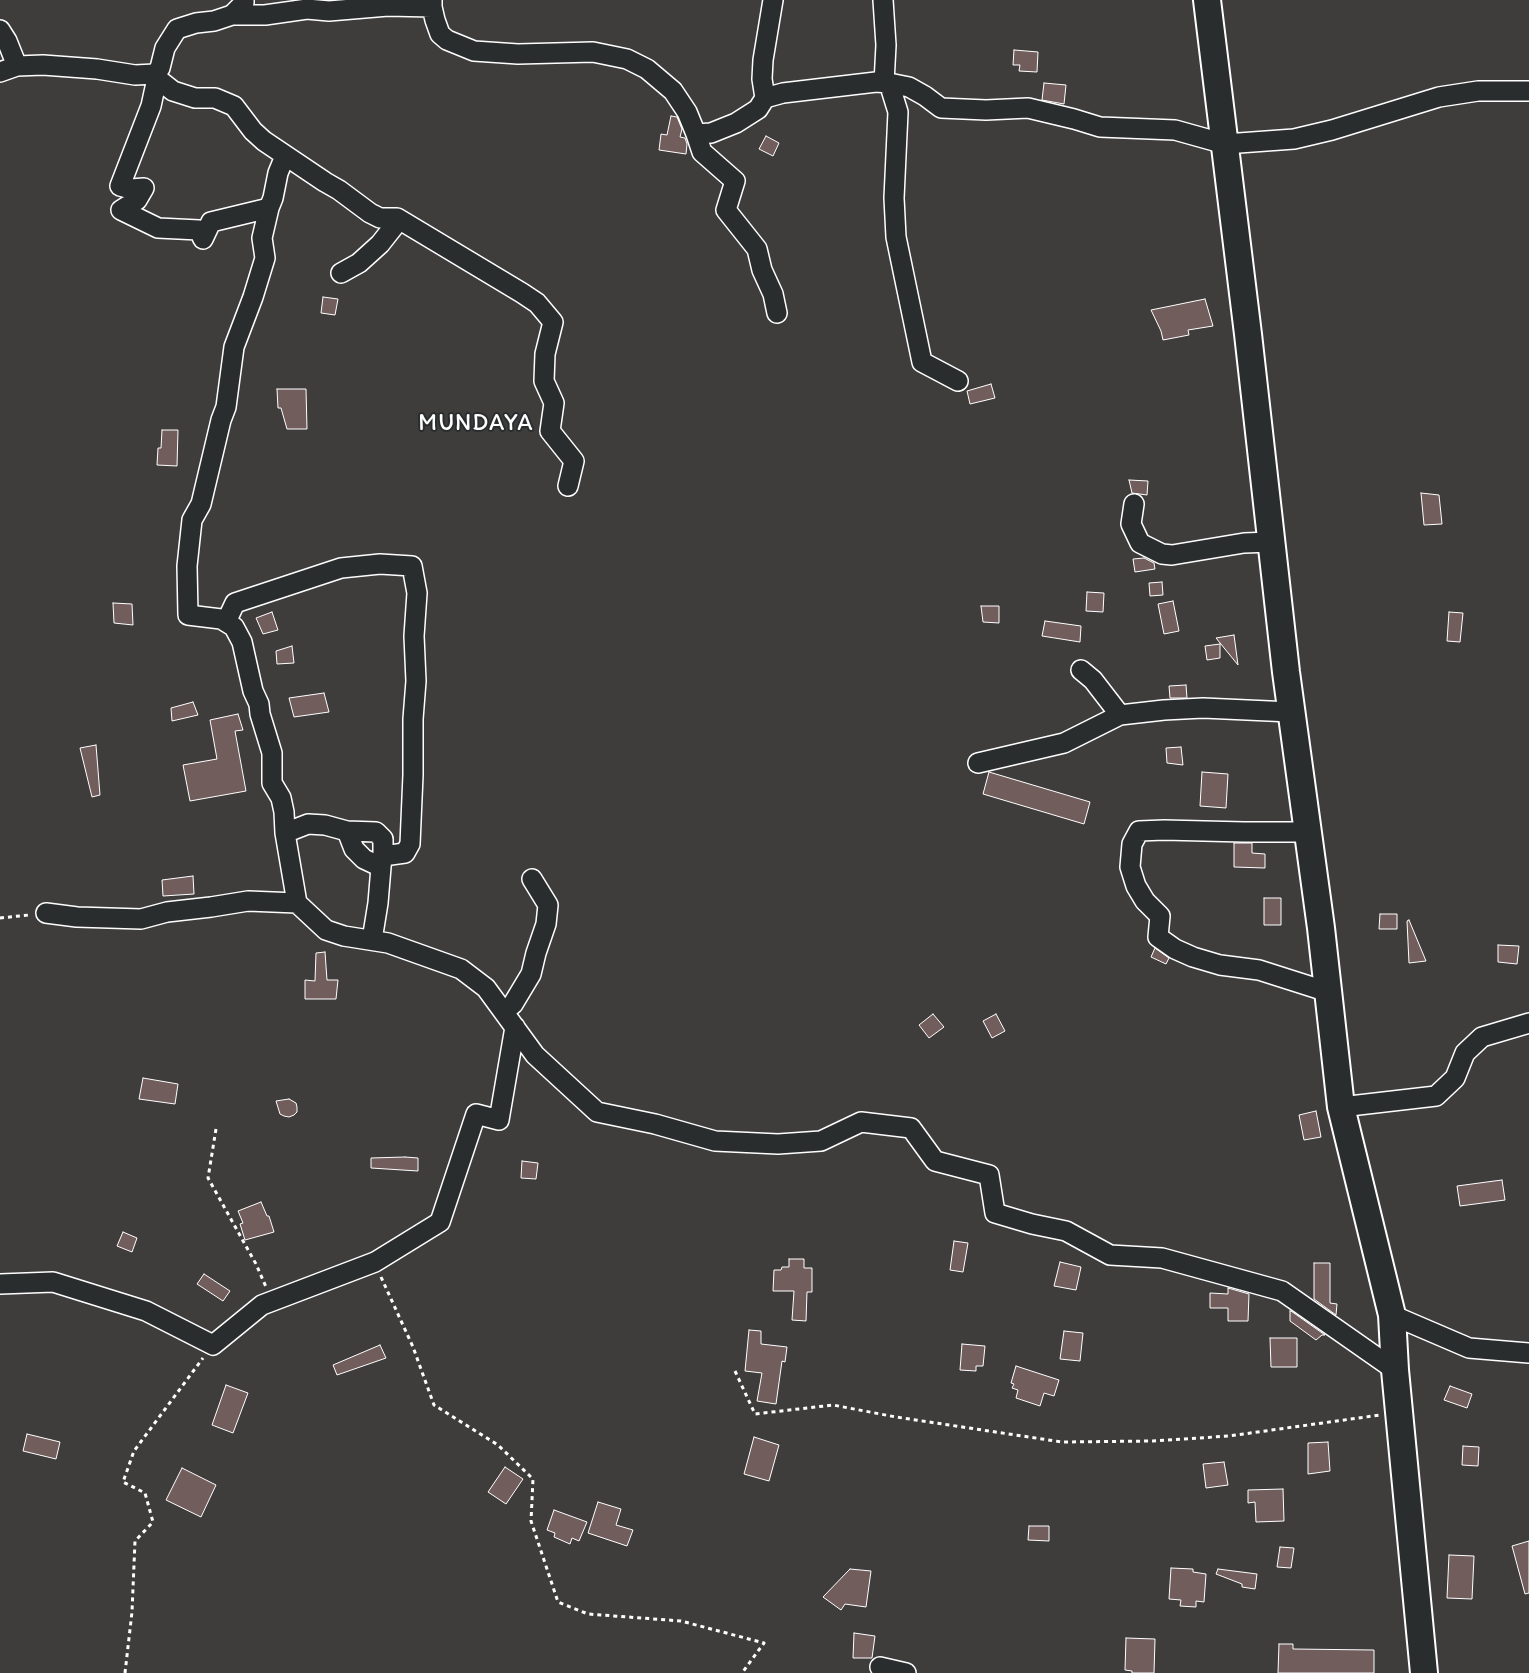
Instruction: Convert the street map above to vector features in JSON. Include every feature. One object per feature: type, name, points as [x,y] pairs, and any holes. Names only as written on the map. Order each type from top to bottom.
[{"type":"main road","points":[[1208,0],[1291,712],[1308,832],[1341,1107],[1392,1315],[1395,1370],[1424,1673]]},
{"type":"street","points":[[232,15],[244,3],[244,0]]},
{"type":"street","points":[[765,98],[762,78],[763,60],[773,0]]},
{"type":"street","points":[[883,0],[886,35],[886,83],[898,112],[894,198],[896,237],[922,362],[958,381]]},
{"type":"street","points":[[269,208],[211,222],[203,239],[198,230],[158,228],[121,210],[138,200],[144,188],[131,189],[120,186],[151,106],[156,83],[155,74],[160,68],[165,48],[177,29],[232,15],[265,15],[307,9],[329,11],[432,4],[440,34],[447,40],[474,51],[494,54],[593,52],[627,59],[647,69],[673,91],[687,112],[702,152],[735,181],[726,210],[757,249],[762,270],[773,294],[777,313]]},
{"type":"street","points":[[0,30],[7,41],[9,69],[58,66],[97,69],[135,75],[155,74]]},
{"type":"street","points":[[155,74],[159,80],[173,91],[195,98],[215,98],[234,106],[258,136],[370,213],[380,218],[397,218],[536,303],[553,322],[545,354],[544,381],[554,403],[550,431],[574,460],[568,486]]},
{"type":"street","points":[[696,134],[711,133],[736,123],[758,109],[765,98],[783,92],[876,82],[909,87],[925,96],[940,108],[986,110],[1028,108],[1100,127],[1175,130],[1225,144],[1294,139],[1332,130],[1439,97],[1478,91],[1529,91]]},
{"type":"street","points":[[285,156],[278,173],[274,198],[269,208],[262,238],[265,258],[254,297],[234,347],[226,407],[221,420],[201,504],[192,520],[186,566],[188,615],[221,619],[234,627],[242,642],[253,691],[259,704],[260,714],[272,753],[272,783],[281,798],[284,812],[297,903],[326,930],[344,936],[388,944],[461,969],[486,988],[535,1055],[597,1112],[655,1124],[724,1142],[778,1144],[821,1142],[861,1122],[911,1128],[934,1161],[989,1175],[994,1214],[1066,1231],[1110,1255],[1162,1258],[1282,1291],[1395,1370]]},
{"type":"street","points":[[341,273],[359,262],[380,244],[395,225],[397,218]]},
{"type":"street","points":[[1134,504],[1132,524],[1140,544],[1162,554],[1172,555],[1244,543],[1271,542]]},
{"type":"street","points":[[226,622],[235,603],[342,568],[380,564],[412,566],[417,593],[414,636],[416,681],[413,719],[410,844],[405,853],[382,861],[364,859],[354,849],[347,831]]},
{"type":"street","points":[[1081,670],[1093,680],[1120,715]]},
{"type":"street","points":[[978,763],[1064,743],[1120,715],[1203,708],[1291,712]]},
{"type":"street","points":[[286,833],[308,824],[325,825],[347,831],[376,832],[383,839],[378,903],[372,940]]},
{"type":"street","points":[[1308,832],[1139,831],[1132,844],[1130,868],[1136,886],[1145,901],[1160,916],[1158,937],[1175,949],[1193,957],[1220,965],[1259,970],[1328,992]]},
{"type":"street","points":[[0,1284],[53,1282],[146,1311],[213,1345],[262,1305],[374,1262],[440,1222],[476,1114],[499,1120],[509,1020],[513,1004],[531,974],[546,924],[548,905],[542,892],[532,879]]},
{"type":"street","points":[[46,913],[77,917],[141,919],[167,912],[248,901],[297,903]]},
{"type":"street","points":[[1341,1107],[1436,1096],[1455,1078],[1465,1053],[1482,1037],[1529,1023]]},
{"type":"street","points":[[1392,1315],[1469,1348],[1529,1353]]},
{"type":"street","points":[[880,1667],[906,1673]]},
{"type":"path","points":[[0,918],[46,913]]},
{"type":"path","points":[[216,1129],[208,1178],[256,1264],[272,1301]]},
{"type":"path","points":[[374,1262],[413,1347],[434,1405],[498,1445],[533,1479],[531,1521],[558,1602],[588,1614],[681,1621],[764,1643],[742,1673]]},
{"type":"path","points":[[126,1673],[132,1612],[135,1541],[153,1522],[145,1493],[123,1482],[134,1451],[213,1345]]},
{"type":"path","points":[[735,1371],[755,1414],[833,1404],[896,1418],[1062,1442],[1153,1441],[1229,1436],[1400,1412]]},
{"type":"building","points":[[1014,50],[1038,52],[1037,72],[1019,71],[1020,65],[1013,65]]},
{"type":"building","points":[[1044,83],[1066,85],[1064,104],[1042,100]]},
{"type":"building","points":[[671,116],[677,117],[682,129],[680,137],[685,138],[687,144],[686,154],[659,150],[661,134],[667,135]]},
{"type":"building","points":[[766,136],[779,143],[773,156],[759,149]]},
{"type":"building","points":[[323,297],[338,299],[335,315],[321,313]]},
{"type":"building","points":[[1205,299],[1213,326],[1188,330],[1189,335],[1163,340],[1151,310]]},
{"type":"building","points":[[991,384],[995,398],[970,404],[967,391]]},
{"type":"building","points":[[277,389],[306,389],[307,429],[287,429],[281,408],[278,408]]},
{"type":"building","points":[[162,430],[178,430],[177,466],[157,465],[158,448],[161,448]]},
{"type":"building","points":[[1129,480],[1148,481],[1147,495],[1132,493]]},
{"type":"building","points":[[1421,493],[1439,495],[1442,524],[1424,525]]},
{"type":"building","points":[[1144,558],[1154,563],[1155,569],[1135,572],[1133,559]]},
{"type":"building","points":[[1162,582],[1163,595],[1150,596],[1149,583]]},
{"type":"building","points":[[1087,592],[1104,593],[1103,612],[1086,611]]},
{"type":"building","points":[[1173,601],[1179,631],[1164,634],[1158,604]]},
{"type":"building","points":[[113,603],[132,604],[133,625],[114,623]]},
{"type":"building","points":[[981,606],[999,606],[999,623],[983,622]]},
{"type":"building","points":[[272,612],[278,630],[263,634],[256,618]]},
{"type":"building","points":[[1449,612],[1463,613],[1460,642],[1447,641]]},
{"type":"building","points":[[1045,621],[1081,626],[1080,642],[1042,636]]},
{"type":"building","points":[[1234,635],[1238,665],[1216,638]]},
{"type":"building","points":[[1220,644],[1220,658],[1207,660],[1205,646]]},
{"type":"building","points":[[292,646],[294,663],[277,664],[276,651]]},
{"type":"building","points":[[1186,685],[1187,698],[1170,698],[1169,686]]},
{"type":"building","points":[[324,693],[329,712],[294,717],[289,698]]},
{"type":"building","points":[[193,702],[198,715],[172,721],[171,708]]},
{"type":"building","points":[[238,714],[243,730],[235,731],[246,791],[190,801],[183,765],[217,759],[210,720]]},
{"type":"building","points":[[96,745],[100,795],[92,797],[80,748]]},
{"type":"building","points":[[1181,747],[1183,765],[1167,763],[1166,748]]},
{"type":"building","points":[[989,772],[1090,802],[1084,824],[983,794]]},
{"type":"building","points":[[1202,772],[1228,774],[1226,808],[1200,806]]},
{"type":"building","points":[[1234,843],[1252,843],[1252,853],[1265,854],[1265,868],[1234,867]]},
{"type":"building","points":[[193,876],[194,894],[163,896],[162,880]]},
{"type":"building","points":[[1264,898],[1281,898],[1281,925],[1264,925]]},
{"type":"building","points":[[1380,914],[1397,914],[1397,929],[1379,929]]},
{"type":"building","points":[[1409,920],[1426,961],[1409,963],[1407,921]]},
{"type":"building","points":[[1498,945],[1519,946],[1517,964],[1498,962]]},
{"type":"building","points":[[1155,948],[1169,958],[1166,964],[1151,957]]},
{"type":"building","points":[[325,952],[327,980],[338,980],[336,999],[305,999],[305,980],[315,981],[316,953]]},
{"type":"building","points":[[933,1014],[944,1027],[929,1038],[919,1025]]},
{"type":"building","points":[[996,1014],[1005,1031],[992,1038],[983,1021]]},
{"type":"building","points":[[143,1078],[178,1084],[175,1104],[139,1099]]},
{"type":"building","points":[[289,1099],[296,1103],[297,1112],[289,1117],[280,1114],[276,1101]]},
{"type":"building","points":[[1316,1111],[1321,1137],[1304,1140],[1299,1115]]},
{"type":"building","points":[[371,1158],[418,1158],[418,1171],[371,1168]]},
{"type":"building","points":[[522,1161],[538,1163],[536,1179],[521,1178]]},
{"type":"building","points":[[1502,1180],[1505,1200],[1460,1206],[1457,1186]]},
{"type":"building","points":[[261,1202],[267,1216],[269,1216],[274,1232],[245,1240],[240,1224],[243,1223],[238,1211]]},
{"type":"building","points":[[123,1232],[137,1238],[132,1252],[117,1246]]},
{"type":"building","points":[[954,1241],[968,1243],[963,1272],[950,1270]]},
{"type":"building","points":[[789,1259],[804,1259],[804,1268],[812,1268],[812,1292],[807,1292],[806,1321],[792,1320],[794,1291],[773,1291],[774,1270],[789,1267]]},
{"type":"building","points":[[1060,1262],[1081,1267],[1076,1290],[1054,1286]]},
{"type":"building","points":[[1314,1263],[1330,1263],[1330,1303],[1337,1304],[1336,1315],[1314,1299]]},
{"type":"building","points":[[204,1274],[230,1291],[223,1301],[197,1284]]},
{"type":"building","points":[[1228,1288],[1249,1294],[1248,1321],[1228,1321],[1228,1308],[1210,1308],[1210,1293],[1228,1294]]},
{"type":"building","points":[[1290,1311],[1325,1335],[1316,1340],[1290,1321]]},
{"type":"building","points":[[749,1330],[761,1331],[761,1344],[787,1347],[785,1362],[782,1361],[776,1404],[757,1401],[762,1373],[745,1371]]},
{"type":"building","points":[[1064,1331],[1083,1333],[1080,1361],[1060,1359]]},
{"type":"building","points":[[1270,1338],[1297,1338],[1297,1367],[1271,1367]]},
{"type":"building","points":[[962,1344],[985,1346],[983,1366],[976,1366],[976,1371],[960,1370]]},
{"type":"building","points":[[380,1345],[386,1358],[337,1375],[333,1365]]},
{"type":"building","points":[[1016,1366],[1059,1380],[1054,1396],[1044,1393],[1040,1406],[1016,1398],[1018,1390],[1012,1388],[1014,1384],[1011,1383]]},
{"type":"building","points":[[226,1385],[248,1393],[233,1433],[212,1425]]},
{"type":"building","points":[[1450,1386],[1472,1394],[1467,1408],[1444,1400]]},
{"type":"building","points":[[27,1434],[60,1442],[56,1459],[23,1451]]},
{"type":"building","points":[[754,1437],[779,1445],[769,1481],[744,1474]]},
{"type":"building","points":[[1328,1442],[1330,1471],[1308,1474],[1308,1443]]},
{"type":"building","points":[[1463,1446],[1479,1447],[1478,1466],[1462,1465]]},
{"type":"building","points":[[1224,1462],[1228,1485],[1206,1488],[1203,1464]]},
{"type":"building","points":[[505,1467],[523,1479],[506,1504],[488,1492]]},
{"type":"building","points":[[182,1468],[216,1485],[201,1517],[166,1500]]},
{"type":"building","points":[[1283,1489],[1284,1521],[1256,1522],[1255,1502],[1248,1503],[1248,1490]]},
{"type":"building","points":[[598,1502],[621,1509],[616,1525],[633,1530],[627,1546],[588,1533]]},
{"type":"building","points":[[554,1510],[587,1522],[579,1541],[572,1538],[570,1544],[554,1537],[555,1533],[547,1530]]},
{"type":"building","points":[[1029,1526],[1049,1526],[1049,1541],[1028,1540]]},
{"type":"building","points":[[1529,1541],[1529,1593],[1525,1594],[1512,1546]]},
{"type":"building","points":[[1280,1547],[1294,1548],[1291,1568],[1277,1567]]},
{"type":"building","points":[[1449,1555],[1474,1556],[1472,1599],[1447,1598]]},
{"type":"building","points":[[1171,1568],[1193,1569],[1193,1572],[1206,1574],[1204,1602],[1196,1601],[1196,1607],[1180,1606],[1181,1600],[1169,1599]]},
{"type":"building","points":[[850,1569],[871,1571],[866,1607],[845,1604],[841,1610],[823,1597]]},
{"type":"building","points":[[1218,1569],[1257,1574],[1255,1589],[1242,1587],[1242,1584],[1216,1574]]},
{"type":"building","points":[[854,1633],[875,1636],[872,1658],[853,1658]]},
{"type":"building","points":[[1126,1638],[1155,1639],[1154,1673],[1132,1673],[1132,1671],[1125,1670]]},
{"type":"building","points":[[1279,1644],[1293,1644],[1293,1649],[1374,1650],[1374,1673],[1278,1673]]},
{"type":"district","name":"MUNDAYA","points":[[476,424]]}]
